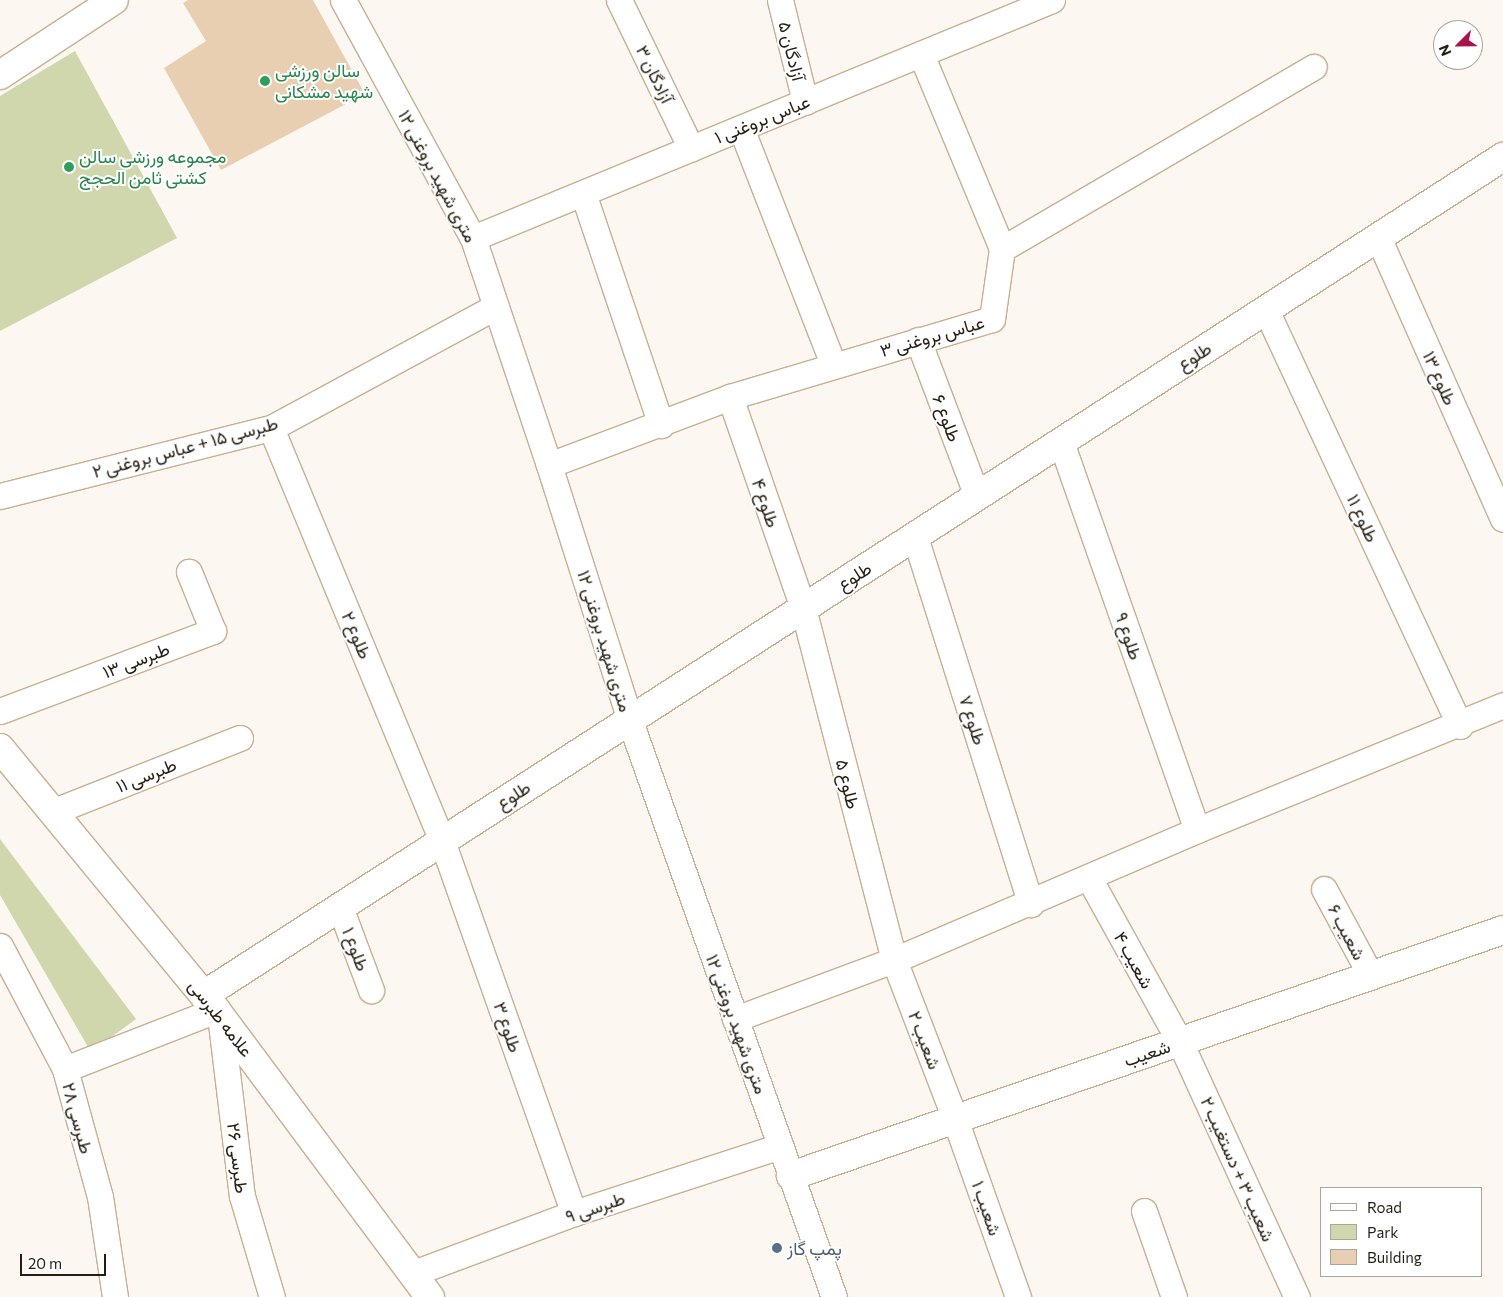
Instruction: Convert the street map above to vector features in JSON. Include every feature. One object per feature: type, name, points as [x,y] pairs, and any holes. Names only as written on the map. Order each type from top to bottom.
[{"type":"street","points":[[0,75],[114,0]]},
{"type":"street","name":"۱۲ متری شهید بروغنی","points":[[343,0],[473,238],[549,465],[630,720],[834,1297]]},
{"type":"street","name":"آزادگان ۳","points":[[619,0],[691,148]]},
{"type":"street","name":"آزادگان ۵","points":[[780,0],[805,102]]},
{"type":"street","name":"عباس بروغنی ۱","points":[[473,238],[921,54],[1005,9],[1052,0]]},
{"type":"street","points":[[921,54],[1002,249],[1314,67]]},
{"type":"street","points":[[741,128],[833,364]]},
{"type":"street","name":"طلوع","points":[[214,1007],[340,907],[1503,157]]},
{"type":"street","points":[[583,193],[661,425]]},
{"type":"street","name":"طلوع ۱۳","points":[[1378,237],[1503,518]]},
{"type":"street","name":"عباس بروغنی ۳","points":[[549,465],[661,425],[730,397],[833,364],[992,319],[1002,249]]},
{"type":"street","name":"طبرسی ۱۵ + عباس بروغنی ۲","points":[[0,496],[271,428],[495,307]]},
{"type":"street","name":"طلوع ۱۱","points":[[1266,310],[1460,726]]},
{"type":"street","name":"طلوع ۶","points":[[918,340],[977,496]]},
{"type":"street","name":"طلوع ۴","points":[[730,397],[803,608]]},
{"type":"street","name":"طلوع ۲","points":[[271,428],[442,841]]},
{"type":"street","name":"طلوع ۹","points":[[1062,442],[1197,830]]},
{"type":"street","name":"طلوع ۷","points":[[914,537],[1031,904]]},
{"type":"street","name":"طبرسی ۱۳","points":[[0,711],[213,631],[189,572]]},
{"type":"street","name":"طلوع ۵","points":[[803,608],[894,960]]},
{"type":"street","points":[[735,1019],[894,960],[1031,904],[1197,830],[1460,726],[1503,706]]},
{"type":"street","name":"طبرسی ۱۱","points":[[52,812],[240,738]]},
{"type":"street","name":"علامه طبرسی","points":[[0,748],[214,1007],[430,1297]]},
{"type":"street","name":"طلوع ۳","points":[[442,841],[574,1214]]},
{"type":"street","name":"شعیب ۴","points":[[1089,878],[1180,1042]]},
{"type":"street","name":"شعیب ۶","points":[[1324,889],[1370,976]]},
{"type":"street","name":"طلوع ۱","points":[[340,907],[372,990]]},
{"type":"street","name":"شعیب","points":[[791,1176],[1503,930]]},
{"type":"street","points":[[0,946],[65,1069]]},
{"type":"street","name":"شعیب ۲","points":[[894,960],[955,1119]]},
{"type":"street","name":"طبرسی ۲۸","points":[[115,1297],[100,1197],[65,1069],[214,1007]]},
{"type":"street","name":"طبرسی ۲۶","points":[[214,1007],[242,1196],[272,1297]]},
{"type":"street","name":"شعیب ۳ + دستغیب ۲","points":[[1180,1042],[1296,1297]]},
{"type":"street","name":"شعیب ۱","points":[[955,1119],[1018,1297]]},
{"type":"street","name":"طبرسی ۹","points":[[412,1274],[574,1214],[780,1146]]},
{"type":"street","points":[[1144,1211],[1174,1297]]},
{"type":"green space","name":"مجموعه ورزشی سالن کشتی ثامن الحجج","points":[[75,51],[177,238],[0,331],[0,96]]},
{"type":"green space","points":[[0,839],[136,1019],[91,1052],[0,895]]},
{"type":"building","name":"سالن ورزشی شهید مشکانی","points":[[188,0],[313,0],[365,94],[221,170],[164,68],[206,41],[183,3]]},
{"type":"place","name":"سالن ورزشی شهید مشکانی","points":[[265,81]]},
{"type":"place","name":"مجموعه ورزشی سالن کشتی ثامن الحجج","points":[[69,167]]},
{"type":"place","name":"پمپ گاز","points":[[777,1248]]}]
